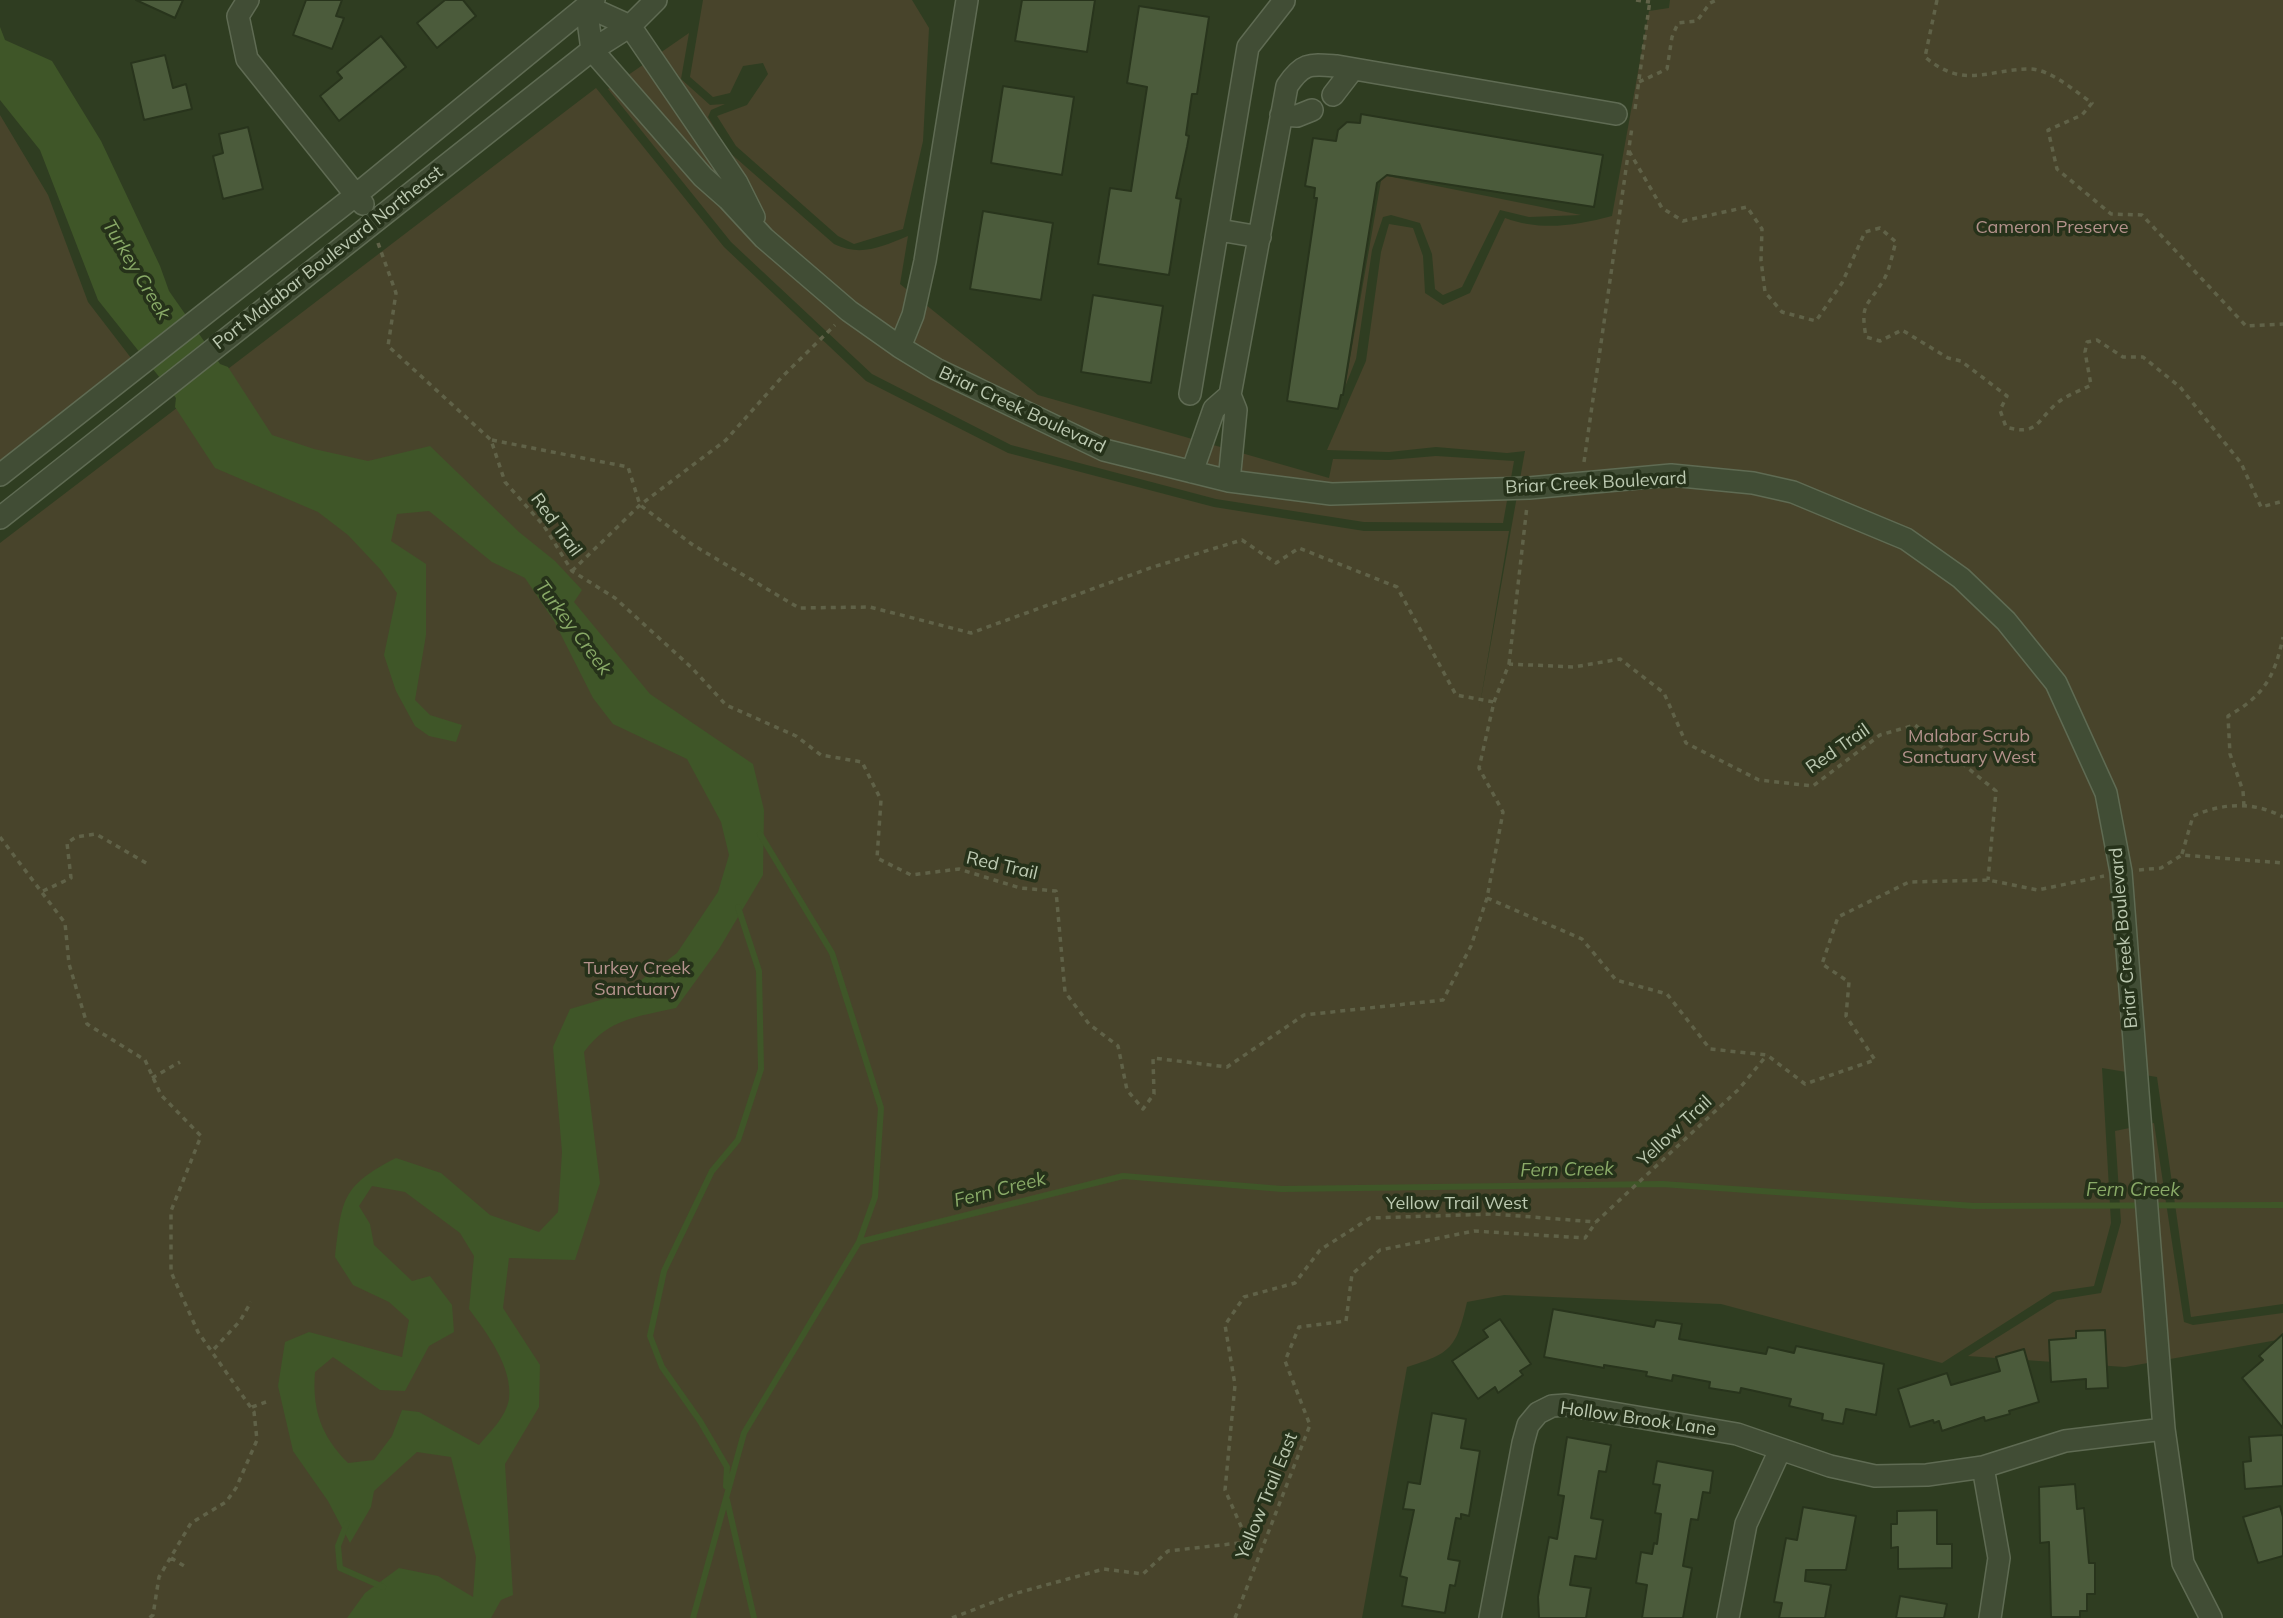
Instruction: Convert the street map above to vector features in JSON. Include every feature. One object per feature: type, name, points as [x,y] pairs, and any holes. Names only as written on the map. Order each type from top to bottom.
[{"type":"street","points":[[248,0],[238,16],[247,59],[356,195],[371,224]]},
{"type":"street","name":"Port Malabar Boulevard Northeast","points":[[0,518],[592,50],[631,26],[656,0]]},
{"type":"street","points":[[900,347],[913,315],[925,261],[967,0]]},
{"type":"street","points":[[1191,394],[1248,47],[1284,1]]},
{"type":"street","points":[[590,3],[631,26]]},
{"type":"street","points":[[590,3],[592,50]]},
{"type":"street","name":"Port Malabar Boulevard Northeast","points":[[0,475],[356,195],[590,3]]},
{"type":"street","name":"Briar Creek Boulevard","points":[[631,26],[737,183],[764,238]]},
{"type":"street","name":"Briar Creek Boulevard","points":[[592,50],[703,177],[729,199],[764,238],[849,311],[936,369],[1104,450],[1230,481],[1331,494],[1530,488],[1671,475],[1753,483],[1793,492],[1906,539],[1961,578],[2006,621],[2056,683],[2106,793],[2122,872],[2139,1135],[2164,1429],[2183,1563],[2211,1618]]},
{"type":"street","points":[[1230,481],[1236,410],[1230,395],[1287,86],[1298,70],[1312,64],[1353,69],[1616,114]]},
{"type":"street","points":[[1333,95],[1353,69]]},
{"type":"street","points":[[1281,115],[1297,116],[1312,110]]},
{"type":"street","points":[[1219,230],[1260,237]]},
{"type":"street","points":[[1192,472],[1214,409],[1230,395]]},
{"type":"street","name":"Hollow Brook Lane","points":[[1490,1618],[1528,1425],[1538,1413],[1552,1406],[1580,1407],[1737,1434],[1829,1466],[1875,1476],[1927,1475],[1983,1467],[2065,1441],[2164,1429]]},
{"type":"street","points":[[1728,1618],[1746,1524],[1780,1450]]},
{"type":"street","points":[[1983,1467],[2000,1559],[1990,1618]]},
{"type":"path","points":[[1582,482],[1650,1],[1636,0]]},
{"type":"path","points":[[1639,82],[1667,69],[1672,37],[1678,23],[1697,21],[1710,3],[1717,0]]},
{"type":"path","points":[[1937,0],[1926,57],[1940,69],[1980,78],[2032,69],[2055,79],[2092,103],[2082,115],[2048,130],[2057,169],[2111,214],[2142,215],[2246,326],[2283,324]]},
{"type":"path","points":[[1629,151],[1662,208],[1684,221],[1747,207],[1762,229],[1761,260],[1765,292],[1782,312],[1816,321],[1842,283],[1865,232],[1880,229],[1896,242],[1884,279],[1865,303],[1862,314],[1866,337],[1880,341],[1902,330],[1948,358],[1961,361],[2007,396],[2000,410],[2006,428],[2022,432],[2039,424],[2057,403],[2091,386],[2085,352],[2087,342],[2097,340],[2123,357],[2143,357],[2180,387],[2241,463],[2260,508],[2280,502],[2283,504]]},
{"type":"path","name":"Red Trail","points":[[371,224],[396,293],[388,346],[491,440],[505,482],[544,526],[572,571],[615,597],[692,668],[726,705],[796,736],[821,755],[862,761],[881,800],[877,858],[911,875],[958,869],[1020,888],[1056,891],[1065,992],[1089,1024],[1118,1046],[1128,1090],[1143,1109],[1154,1094],[1153,1058],[1227,1067],[1304,1015],[1443,1000],[1471,946],[1487,898],[1503,812],[1479,768],[1494,702],[1509,664],[1574,667],[1620,659],[1664,693],[1686,743],[1759,780],[1813,786],[1880,735],[1915,724],[1996,791],[1988,880]]},
{"type":"path","points":[[572,571],[640,505],[726,440],[781,378],[849,311]]},
{"type":"path","points":[[491,440],[628,467],[640,505],[693,545],[799,608],[870,607],[971,632],[1062,598],[1242,540],[1276,563],[1299,548],[1397,587],[1456,695],[1494,702]]},
{"type":"path","points":[[1509,664],[1530,488]]},
{"type":"path","points":[[2244,806],[2243,791],[2230,754],[2228,716],[2250,704],[2277,669],[2283,637]]},
{"type":"path","points":[[2182,855],[2193,816],[2217,806],[2264,807],[2283,817]]},
{"type":"path","points":[[43,891],[71,878],[67,844],[76,837],[96,834],[148,864]]},
{"type":"path","points":[[0,837],[65,923],[69,964],[87,1024],[145,1060],[161,1095],[201,1136],[171,1211],[171,1272],[198,1332],[251,1408],[257,1440],[236,1488],[226,1502],[191,1523],[159,1577],[153,1615],[149,1618]]},
{"type":"path","points":[[1487,898],[1582,939],[1616,980],[1667,994],[1710,1049],[1767,1055],[1805,1084],[1875,1060],[1846,1016],[1849,982],[1822,964],[1838,917],[1909,882],[1988,880],[2038,890],[2122,872],[2161,868],[2182,855],[2283,863]]},
{"type":"path","name":"Yellow Trail","points":[[1596,1222],[1672,1154],[1767,1055]]},
{"type":"path","points":[[152,1078],[180,1062]]},
{"type":"path","name":"Yellow Trail West","points":[[952,1618],[1017,1593],[1104,1569],[1143,1574],[1168,1551],[1248,1542],[1225,1490],[1235,1385],[1225,1325],[1244,1297],[1295,1283],[1320,1250],[1359,1224],[1370,1218],[1494,1214],[1596,1222]]},
{"type":"path","name":"Yellow Trail East","points":[[1235,1618],[1310,1425],[1285,1361],[1300,1327],[1346,1321],[1352,1274],[1380,1250],[1474,1231],[1584,1238],[1596,1222]]},
{"type":"path","points":[[213,1350],[240,1321],[251,1302]]},
{"type":"path","points":[[251,1408],[267,1402]]},
{"type":"path","points":[[171,1558],[186,1567]]},
{"type":"green space","points":[[703,0],[912,0],[929,28],[923,141],[903,229],[854,244],[838,236],[736,146],[717,116],[747,105],[768,74],[763,63],[743,66],[730,93],[713,97],[690,77]]},
{"type":"green space","name":"Turkey Creek Sanctuary","points":[[1670,0],[2283,0],[2283,1304],[2191,1317],[2157,1077],[2102,1068],[2111,1223],[2094,1286],[2053,1292],[1942,1363],[1721,1304],[1504,1295],[1467,1302],[1459,1330],[1450,1346],[1434,1357],[1407,1367],[1362,1618],[0,1618],[0,543],[596,88],[724,247],[866,381],[1008,453],[1214,507],[1364,531],[1509,531],[1479,710],[1525,451],[1507,453],[1436,447],[1389,452],[1327,450],[1366,361],[1381,252],[1389,224],[1413,228],[1423,256],[1425,293],[1443,305],[1470,293],[1505,218],[1531,225],[1558,226],[1612,216],[1649,11],[1669,8]]},
{"type":"green space","points":[[689,33],[681,79],[710,105],[725,104],[711,110],[708,117],[729,152],[834,244],[862,250],[880,247],[908,236],[900,284],[1038,395],[1329,478],[1333,459],[1389,460],[1436,456],[1514,461],[1503,523],[1364,522],[1216,499],[1011,445],[872,374],[731,242],[608,89]]},
{"type":"green space","points":[[0,115],[48,195],[88,302],[131,358],[0,461]]},
{"type":"green space","points":[[1382,175],[1581,215],[1529,217],[1500,210],[1462,287],[1443,295],[1435,289],[1432,254],[1420,223],[1391,215],[1383,217],[1372,250],[1356,359],[1345,387]]},
{"type":"green space","points":[[2154,1123],[2184,1322],[2193,1325],[2283,1313],[2283,1339],[2125,1367],[1968,1356],[2057,1300],[2101,1293],[2121,1222],[2115,1131]]},
{"type":"water","points":[[0,27],[5,40],[52,61],[101,141],[160,266],[169,291],[220,364],[228,367],[272,435],[314,449],[368,461],[430,446],[519,532],[555,561],[582,590],[574,602],[650,694],[753,764],[764,810],[763,875],[719,949],[676,1008],[636,1017],[614,1026],[603,1032],[584,1052],[600,1183],[575,1260],[509,1258],[503,1308],[540,1365],[539,1407],[505,1464],[513,1595],[501,1600],[491,1618],[347,1618],[365,1593],[399,1568],[438,1576],[473,1597],[476,1557],[451,1457],[417,1452],[374,1491],[371,1507],[350,1543],[328,1501],[293,1451],[278,1386],[285,1342],[309,1332],[402,1357],[409,1320],[389,1302],[353,1285],[335,1257],[343,1208],[354,1187],[364,1177],[396,1158],[441,1173],[490,1215],[539,1232],[558,1212],[562,1152],[553,1047],[570,1009],[624,993],[677,953],[718,892],[729,855],[721,822],[687,759],[613,724],[593,698],[554,621],[525,578],[492,562],[429,511],[397,514],[391,541],[426,564],[426,635],[415,700],[430,715],[462,725],[456,742],[429,736],[415,726],[396,691],[384,655],[397,593],[380,569],[348,535],[318,512],[215,468],[175,407],[176,398],[98,300],[40,150],[0,100]],"holes":[[[372,1186],[405,1192],[460,1233],[474,1256],[469,1309],[503,1363],[509,1399],[501,1418],[479,1445],[419,1412],[402,1410],[392,1436],[374,1460],[348,1463],[331,1443],[320,1421],[315,1398],[315,1372],[333,1357],[380,1390],[405,1391],[429,1346],[454,1332],[452,1305],[430,1276],[412,1281],[374,1245],[370,1224],[359,1206]]]},
{"type":"building","points":[[136,0],[183,0],[175,18]]},
{"type":"building","points":[[306,0],[342,0],[336,16],[344,18],[332,49],[293,35]]},
{"type":"building","points":[[445,0],[463,0],[476,16],[437,48],[417,23]]},
{"type":"building","points":[[1022,0],[1095,0],[1087,52],[1015,41]]},
{"type":"building","points":[[1139,6],[1209,17],[1197,94],[1192,94],[1186,135],[1189,136],[1176,198],[1181,199],[1169,275],[1098,264],[1110,188],[1131,191],[1147,87],[1127,83]]},
{"type":"building","points":[[381,36],[406,67],[339,121],[320,96],[342,78],[337,72]]},
{"type":"building","points":[[165,55],[173,88],[186,84],[192,109],[144,120],[131,63]]},
{"type":"building","points":[[1003,86],[1074,97],[1062,175],[991,163]]},
{"type":"building","points":[[1361,114],[1603,155],[1594,207],[1387,175],[1377,183],[1343,395],[1338,409],[1287,401],[1317,198],[1314,198],[1315,188],[1305,186],[1313,138],[1336,141],[1338,130],[1347,122],[1360,123]]},
{"type":"building","points":[[248,127],[263,189],[223,199],[213,156],[223,153],[219,134]]},
{"type":"building","points":[[983,211],[1053,223],[1041,300],[970,289]]},
{"type":"building","points":[[1093,295],[1163,306],[1151,383],[1081,372]]},
{"type":"building","points":[[1553,1309],[1654,1327],[1656,1320],[1682,1324],[1679,1339],[1766,1354],[1768,1347],[1794,1353],[1796,1346],[1884,1364],[1876,1415],[1846,1409],[1843,1424],[1822,1420],[1823,1414],[1789,1406],[1791,1399],[1741,1388],[1740,1393],[1709,1388],[1710,1382],[1673,1375],[1672,1381],[1646,1376],[1647,1372],[1604,1365],[1604,1368],[1544,1357]]},
{"type":"building","points":[[1500,1319],[1531,1364],[1520,1371],[1523,1375],[1498,1393],[1495,1387],[1478,1399],[1452,1361],[1488,1337],[1483,1330]]},
{"type":"building","points":[[2105,1330],[2108,1388],[2086,1389],[2086,1379],[2051,1382],[2049,1340],[2076,1338],[2076,1331]]},
{"type":"building","points":[[2283,1334],[2283,1428],[2242,1378],[2263,1360],[2259,1356]]},
{"type":"building","points":[[2024,1349],[2039,1402],[2009,1411],[2010,1414],[1985,1421],[1984,1417],[1942,1431],[1939,1421],[1934,1423],[1933,1420],[1910,1427],[1898,1389],[1947,1373],[1951,1385],[2000,1371],[1996,1357]]},
{"type":"building","points":[[1432,1413],[1466,1419],[1461,1448],[1480,1451],[1469,1516],[1461,1514],[1461,1519],[1456,1518],[1448,1559],[1460,1561],[1455,1586],[1450,1585],[1445,1613],[1402,1606],[1407,1578],[1400,1576],[1414,1510],[1403,1509],[1408,1482],[1420,1484]]},
{"type":"building","points":[[2283,1435],[2283,1486],[2245,1489],[2243,1462],[2251,1461],[2249,1437]]},
{"type":"building","points":[[1567,1437],[1611,1445],[1606,1472],[1599,1471],[1591,1518],[1603,1520],[1596,1559],[1575,1556],[1570,1585],[1591,1588],[1586,1618],[1539,1618],[1538,1597],[1549,1537],[1557,1539],[1564,1496],[1558,1495]]},
{"type":"building","points":[[1657,1461],[1713,1471],[1710,1493],[1703,1492],[1698,1520],[1691,1519],[1683,1566],[1692,1568],[1683,1618],[1642,1618],[1647,1585],[1636,1583],[1641,1552],[1652,1554],[1654,1543],[1657,1544],[1661,1514],[1655,1513],[1660,1485],[1653,1484]]},
{"type":"building","points":[[2075,1484],[2077,1509],[2084,1508],[2089,1563],[2095,1563],[2095,1594],[2087,1594],[2087,1611],[2080,1611],[2080,1617],[2051,1617],[2049,1542],[2040,1543],[2039,1487]]},
{"type":"building","points":[[2280,1506],[2283,1517],[2283,1556],[2258,1563],[2243,1517]]},
{"type":"building","points":[[1803,1507],[1856,1516],[1846,1570],[1806,1570],[1805,1581],[1831,1585],[1825,1618],[1779,1618],[1782,1603],[1774,1602],[1786,1538],[1797,1540]]},
{"type":"building","points":[[1937,1510],[1937,1544],[1952,1544],[1952,1568],[1898,1569],[1898,1547],[1891,1548],[1891,1524],[1897,1524],[1897,1511]]},
{"type":"building","points":[[1900,1596],[1947,1604],[1944,1618],[1896,1618]]},
{"type":"waterway","name":"Fern Creek","points":[[760,834],[832,953],[881,1108],[875,1197],[859,1242]]},
{"type":"waterway","points":[[726,1486],[727,1467],[700,1421],[662,1367],[650,1336],[664,1271],[712,1171],[738,1140],[761,1069],[759,971],[738,907]]},
{"type":"waterway","name":"Fern Creek","points":[[693,1618],[744,1433],[859,1242],[1123,1176],[1282,1189],[1662,1184],[1974,1206],[2283,1205]]},
{"type":"waterway","points":[[727,1500],[754,1618]]},
{"type":"waterway","name":"Turkey Creek","points":[[347,1523],[338,1546],[340,1568],[383,1587]]},
{"type":"park label","name":"Cameron Preserve","points":[[2052,228]]},
{"type":"park label","name":"Malabar Scrub Sanctuary West","points":[[1969,747]]}]
